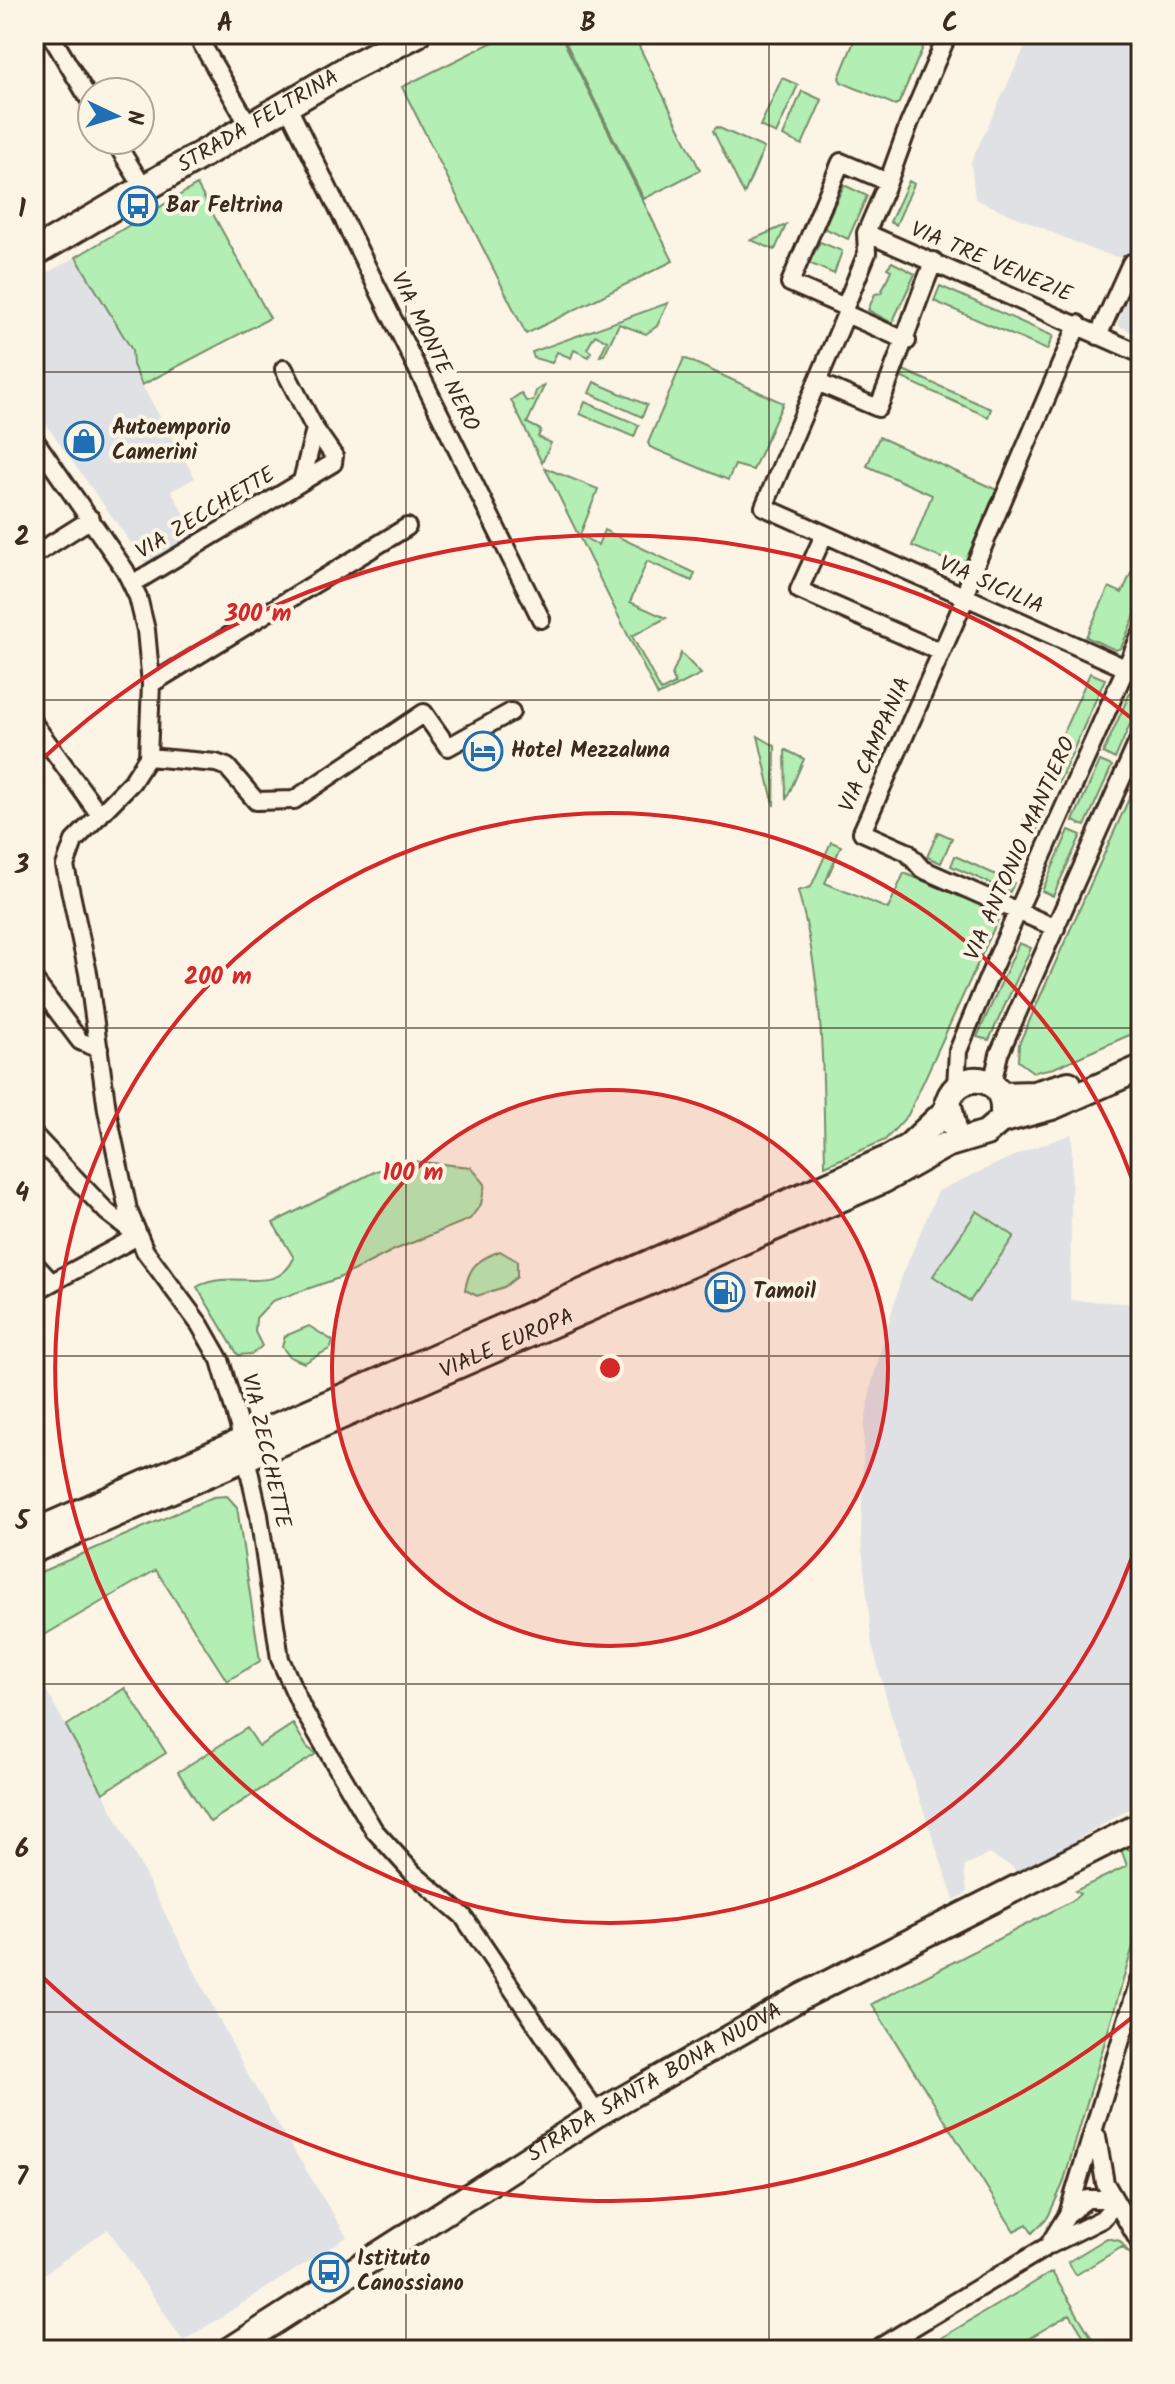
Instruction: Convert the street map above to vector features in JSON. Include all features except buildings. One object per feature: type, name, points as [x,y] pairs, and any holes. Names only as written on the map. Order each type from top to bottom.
[{"type":"main road","points":[[348,69],[397,34]]},
{"type":"main road","name":"STRADA FELTRINA","points":[[34,253],[348,69],[416,34]]},
{"type":"main road","points":[[956,1086],[974,1078],[996,1089],[1058,1089],[1141,1052]]},
{"type":"main road","name":"VIALE EUROPA","points":[[34,1532],[244,1448],[884,1180],[946,1145],[994,1128],[1000,1121],[1052,1107],[1141,1068]]},
{"type":"main road","name":"VIALE EUROPA","points":[[34,1550],[244,1448],[889,1158],[909,1146],[947,1110],[956,1086]]},
{"type":"main road","points":[[996,1089],[1003,1103],[1000,1121]]},
{"type":"main road","points":[[947,1110],[954,1125],[976,1135]]},
{"type":"main road","name":"STRADA SANTA BONA NUOVA","points":[[230,2350],[597,2114],[803,1996],[1141,1825]]},
{"type":"main road","points":[[1098,1846],[1122,1840],[1141,1842]]},
{"type":"street","points":[[50,34],[76,77]]},
{"type":"street","points":[[196,34],[250,127]]},
{"type":"street","name":"VIA SICILIA","points":[[948,34],[866,233],[867,253],[764,507],[1133,672]]},
{"type":"street","name":"VIA MONTE NERO","points":[[287,105],[541,619]]},
{"type":"street","points":[[124,156],[145,190]]},
{"type":"street","points":[[888,182],[841,162],[790,283],[907,341]]},
{"type":"street","name":"VIA TRE VENEZIE","points":[[866,233],[1141,354]]},
{"type":"street","points":[[817,382],[878,408],[907,341],[913,310],[934,261]]},
{"type":"street","points":[[1098,336],[1131,263]]},
{"type":"street","name":"VIA CAMPANIA","points":[[1056,928],[922,869],[907,852],[862,832],[965,599],[970,577],[1078,324]]},
{"type":"street","name":"VIA ZECCHETTE","points":[[132,584],[333,463],[334,456],[315,429],[284,369]]},
{"type":"street","name":"VIA ZECCHETTE","points":[[34,439],[91,519],[132,584],[146,630],[151,684],[148,757],[132,782],[68,848],[65,866],[88,973],[117,1166],[138,1236],[212,1343],[226,1377],[259,1515],[280,1659],[302,1708],[374,1830],[413,1873],[463,1916],[597,2114]]},
{"type":"street","points":[[34,555],[91,519]]},
{"type":"street","points":[[151,684],[407,527]]},
{"type":"street","points":[[824,535],[799,590],[941,652]]},
{"type":"street","name":"VIA ANTONIO MANTIERO","points":[[956,1086],[958,1051],[1018,911],[1133,672],[1141,634]]},
{"type":"street","points":[[148,757],[216,763],[227,767],[256,801],[286,802],[294,800],[424,713],[448,747],[511,712]]},
{"type":"street","points":[[34,724],[100,815]]},
{"type":"street","points":[[996,1089],[999,1054],[1141,735]]},
{"type":"street","points":[[34,980],[80,1041],[99,1049]]},
{"type":"street","points":[[34,1135],[107,1212],[138,1236],[34,1292]]},
{"type":"street","points":[[34,1263],[51,1282]]},
{"type":"street","points":[[1048,2246],[1068,2214],[1141,1974]]},
{"type":"street","points":[[1101,2112],[1097,2133],[1099,2164],[1115,2201],[1141,2245]]},
{"type":"street","points":[[1068,2214],[1087,2199],[1115,2201]]},
{"type":"street","points":[[875,2350],[1048,2246],[1088,2227],[1110,2213],[1115,2201]]},
{"type":"street","points":[[1088,2227],[1108,2225],[1132,2230]]},
{"type":"shaded area","points":[[1031,34],[1124,34],[1138,40],[1141,34],[1141,263],[1095,251],[975,199],[971,162]]},
{"type":"shaded area","points":[[76,257],[132,350],[135,373],[195,478],[171,491],[197,536],[146,564],[34,408],[34,280]]},
{"type":"shaded area","points":[[1141,266],[1141,336],[1117,325]]},
{"type":"shaded area","points":[[1072,1134],[1070,1300],[1141,1304],[1141,1802],[1017,1875],[1014,1868],[989,1854],[964,1867],[967,1893],[954,1900],[891,1715],[872,1645],[861,1538],[864,1427],[872,1382],[902,1276],[938,1191],[1022,1152]]},
{"type":"shaded area","points":[[34,1668],[103,1793],[249,2077],[347,2237],[183,2341],[108,2229],[34,2281]]},
{"type":"green space","points":[[509,34],[560,34],[673,261],[526,334],[402,87]]},
{"type":"green space","points":[[585,34],[633,34],[700,170],[644,199],[566,43]]},
{"type":"green space","points":[[857,34],[898,34],[924,45],[899,103],[895,105],[841,82],[839,78]]},
{"type":"green space","points":[[782,78],[798,85],[776,134],[760,126]]},
{"type":"green space","points":[[802,91],[822,100],[802,145],[783,136]]},
{"type":"green space","points":[[717,127],[764,148],[744,194],[713,131]]},
{"type":"green space","points":[[909,181],[914,184],[896,225],[890,222]]},
{"type":"green space","points":[[197,185],[270,318],[142,385],[133,365],[132,350],[76,257]]},
{"type":"green space","points":[[844,185],[867,196],[848,239],[824,228]]},
{"type":"green space","points":[[786,225],[775,250],[751,240]]},
{"type":"green space","points":[[820,242],[842,251],[834,274],[809,263]]},
{"type":"green space","points":[[892,262],[915,274],[892,323],[868,310],[875,294],[881,293],[891,270],[887,268]]},
{"type":"green space","points":[[940,286],[1053,336],[1047,350],[934,301]]},
{"type":"green space","points":[[668,303],[657,326],[646,334],[619,324],[604,355],[600,356],[607,341],[595,335],[587,349],[591,352],[589,357],[574,350],[571,358],[557,352],[552,363],[534,358],[532,352]]},
{"type":"green space","points":[[684,358],[783,403],[753,470],[735,465],[728,480],[650,447],[648,443]]},
{"type":"green space","points":[[901,369],[991,409],[988,417],[898,376]]},
{"type":"green space","points":[[594,382],[647,405],[642,417],[589,393]]},
{"type":"green space","points":[[545,384],[527,423],[541,430],[538,437],[551,443],[542,463],[511,400],[521,393],[526,401],[533,401],[536,391]]},
{"type":"green space","points":[[585,402],[639,425],[634,437],[580,414]]},
{"type":"green space","points":[[879,437],[997,490],[963,567],[912,546],[932,495],[867,466]]},
{"type":"green space","points":[[545,468],[598,489],[580,535],[598,545],[604,530],[695,573],[692,581],[647,561],[630,602],[666,618],[632,636],[661,691],[675,684],[672,675],[681,653],[701,674],[658,696]]},
{"type":"green space","points":[[1141,551],[1141,601],[1121,648],[1116,650],[1086,637],[1109,587],[1122,593]]},
{"type":"green space","points":[[1090,673],[1105,679],[1059,782],[1044,775]]},
{"type":"green space","points":[[1130,693],[1141,699],[1115,759],[1103,753]]},
{"type":"green space","points":[[758,736],[775,746],[774,806]]},
{"type":"green space","points":[[785,751],[804,759],[786,800]]},
{"type":"green space","points":[[1100,761],[1112,766],[1085,826],[1073,821]]},
{"type":"green space","points":[[1140,774],[1141,1030],[1054,1068],[1033,1072],[1018,1061],[1019,1044]]},
{"type":"green space","points":[[1030,806],[1045,812],[1036,831],[1022,825]]},
{"type":"green space","points":[[1069,830],[1081,835],[1053,896],[1042,891]]},
{"type":"green space","points":[[938,832],[952,838],[941,863],[927,857]]},
{"type":"green space","points":[[831,842],[841,846],[825,883],[888,909],[904,873],[1001,913],[908,1115],[885,1140],[825,1166],[817,993],[807,925],[798,891],[811,887]]},
{"type":"green space","points":[[955,856],[1014,883],[1010,892],[951,866]]},
{"type":"green space","points":[[1019,943],[1031,948],[989,1040],[977,1037]]},
{"type":"green space","points":[[412,1161],[471,1167],[485,1184],[481,1204],[470,1219],[392,1251],[339,1278],[272,1301],[256,1318],[255,1332],[262,1346],[252,1354],[238,1355],[197,1287],[225,1280],[276,1277],[286,1270],[294,1258],[273,1223],[376,1171]]},
{"type":"green space","points":[[977,1211],[1014,1236],[970,1301],[933,1276]]},
{"type":"green space","points":[[500,1251],[517,1261],[517,1277],[504,1287],[477,1296],[465,1290],[475,1265]]},
{"type":"green space","points":[[309,1326],[333,1341],[331,1348],[304,1363],[290,1357],[282,1347],[285,1336]]},
{"type":"green space","points":[[227,1496],[237,1507],[260,1661],[227,1681],[156,1570],[34,1641],[34,1575],[213,1497]]},
{"type":"green space","points":[[125,1688],[166,1753],[103,1793],[66,1726]]},
{"type":"green space","points":[[293,1724],[307,1747],[316,1754],[210,1822],[178,1772],[247,1728],[259,1746]]},
{"type":"green space","points":[[1120,1846],[1141,1854],[1141,1919],[1063,2184],[1048,2217],[1032,2233],[1027,2224],[1014,2231],[872,2004],[1072,1901],[1080,1894],[1075,1891],[1127,1866]]},
{"type":"green space","points":[[1107,2238],[1120,2241],[1130,2254],[1122,2247],[1076,2275],[1068,2262]]},
{"type":"green space","points":[[1052,2272],[1099,2350],[1092,2350],[1070,2314],[1009,2350],[921,2350]]},
{"type":"place","name":"Bar Feltrina","points":[[138,206]]},
{"type":"place","name":"Autoemporio Camerini","points":[[84,441]]},
{"type":"place","name":"Hotel Mezzaluna","points":[[483,751]]},
{"type":"place","name":"Tamoil","points":[[725,1292]]},
{"type":"place","name":"Istituto Canossiano","points":[[329,2272]]}]
